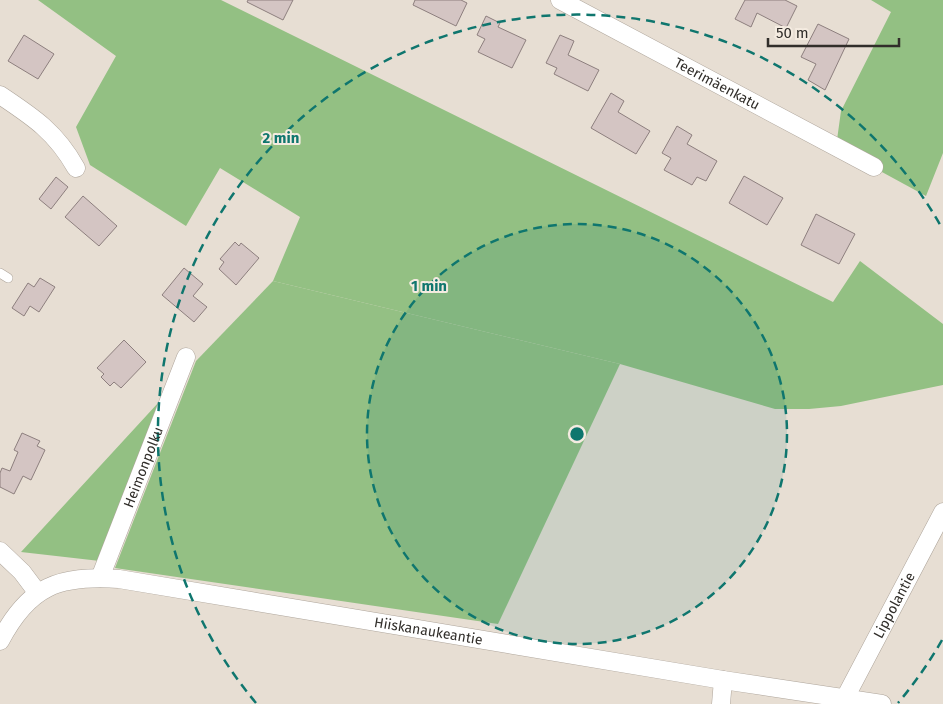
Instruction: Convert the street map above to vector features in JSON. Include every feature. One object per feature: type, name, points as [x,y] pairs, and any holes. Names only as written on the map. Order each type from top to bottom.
[{"type":"street","name":"Teerimäenkatu","points":[[560,0],[874,167]]},
{"type":"street","points":[[0,95],[31,116],[56,138],[76,168]]},
{"type":"street","name":"Heimonpolku","points":[[100,578],[186,358]]},
{"type":"street","name":"Lippolantie","points":[[846,698],[943,512]]},
{"type":"street","points":[[0,551],[22,572],[37,592]]},
{"type":"street","name":"Hiiskanaukeantie","points":[[0,641],[9,624],[37,592],[55,584],[78,579],[119,579],[723,680],[882,704]]},
{"type":"street","points":[[721,704],[723,680]]},
{"type":"green space","points":[[38,0],[221,0],[833,302],[860,261],[943,324],[943,385],[841,406],[809,409],[775,409],[620,364],[273,281],[300,217],[220,168],[186,226],[90,165],[76,127],[116,56]]},
{"type":"green space","points":[[871,0],[943,0],[943,153],[926,196],[836,147],[841,111],[891,12]]},
{"type":"green space","points":[[273,281],[620,364],[498,624],[115,568],[196,361]]},
{"type":"green space","points":[[158,403],[100,561],[21,552]]},
{"type":"building","points":[[248,0],[293,0],[283,20],[247,2]]},
{"type":"building","points":[[415,0],[461,0],[467,3],[456,26],[413,5]]},
{"type":"building","points":[[745,0],[785,0],[797,6],[786,28],[757,13],[751,27],[735,19]]},
{"type":"building","points":[[486,16],[500,23],[498,27],[526,40],[512,68],[478,52],[485,39],[477,35]]},
{"type":"building","points":[[818,24],[849,39],[825,90],[808,80],[816,64],[801,57]]},
{"type":"building","points":[[24,35],[54,54],[38,79],[8,61]]},
{"type":"building","points":[[560,35],[574,41],[568,55],[599,70],[588,91],[554,74],[557,68],[546,63]]},
{"type":"building","points":[[611,93],[624,101],[618,112],[650,131],[636,154],[591,128]]},
{"type":"building","points":[[677,126],[692,135],[687,144],[717,161],[706,181],[697,177],[692,185],[664,170],[671,158],[662,153]]},
{"type":"building","points":[[744,176],[783,198],[767,225],[729,203]]},
{"type":"building","points":[[56,177],[68,187],[51,209],[39,199]]},
{"type":"building","points":[[83,196],[117,226],[99,246],[65,217]]},
{"type":"building","points":[[816,214],[855,234],[839,264],[801,245]]},
{"type":"building","points":[[235,242],[239,246],[241,243],[259,258],[236,285],[219,269],[224,262],[220,259]]},
{"type":"building","points":[[184,268],[203,284],[193,296],[207,307],[194,322],[162,295]]},
{"type":"building","points":[[40,278],[55,287],[39,312],[30,306],[24,316],[12,308],[28,283],[34,287]]},
{"type":"building","points":[[124,340],[146,362],[121,388],[114,382],[110,386],[101,377],[104,374],[97,368]]},
{"type":"building","points":[[22,433],[40,441],[37,446],[45,450],[31,480],[23,476],[14,494],[0,487],[0,473],[2,468],[10,471],[18,452],[14,450]]}]
